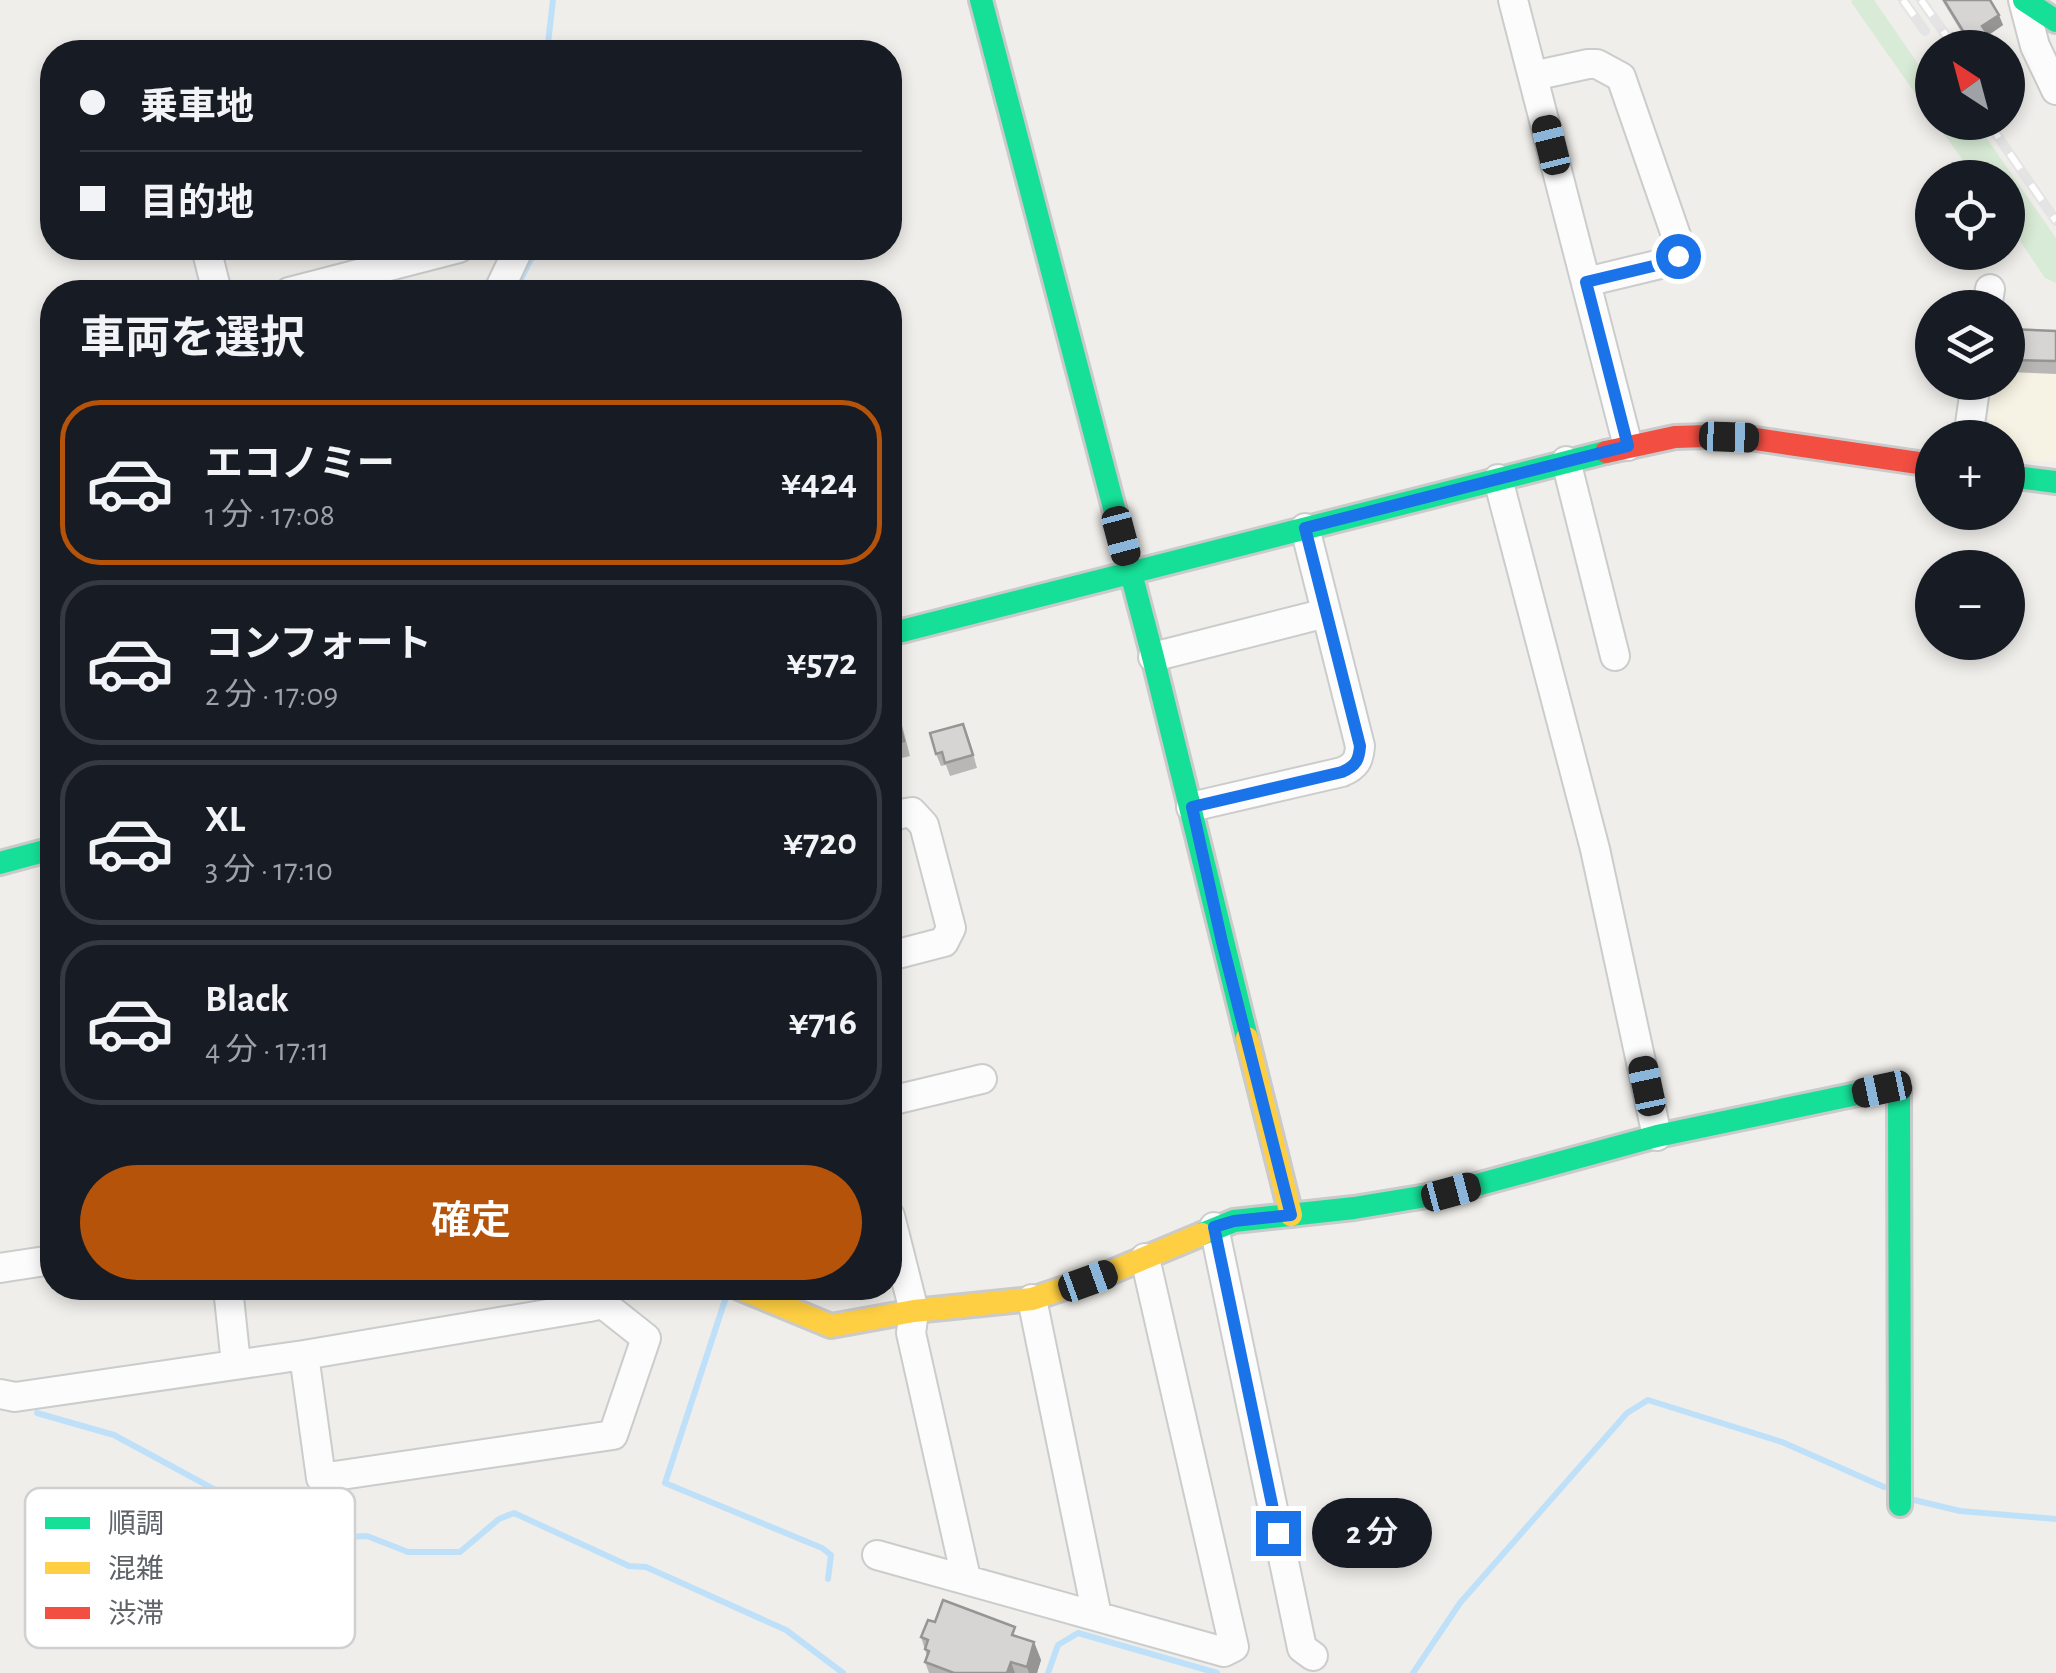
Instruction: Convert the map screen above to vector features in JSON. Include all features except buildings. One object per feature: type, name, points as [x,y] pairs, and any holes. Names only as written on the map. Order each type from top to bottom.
[{"type":"street","points":[[981,0],[1192,807],[1291,1215]]},
{"type":"street","points":[[1513,0],[1628,446]]},
{"type":"street","points":[[2024,0],[2056,21]]},
{"type":"street","points":[[2024,0],[2035,46],[2056,90]]},
{"type":"street","points":[[1533,76],[1588,64],[1607,68],[1621,77],[1680,247],[1678,256],[1670,262],[1586,282]]},
{"type":"street","points":[[336,280],[412,260]]},
{"type":"street","points":[[902,631],[1498,478],[1675,437],[1750,438],[1915,462]]},
{"type":"street","points":[[1566,462],[1614,656]]},
{"type":"street","points":[[1498,478],[1594,849],[1658,1136]]},
{"type":"street","points":[[2025,478],[2056,482]]},
{"type":"street","points":[[1192,807],[1353,768],[1359,758],[1360,746],[1305,528]]},
{"type":"street","points":[[1153,657],[1326,612]]},
{"type":"street","points":[[902,814],[912,812],[924,825],[952,928],[944,942],[902,953]]},
{"type":"street","points":[[0,863],[40,852]]},
{"type":"street","points":[[902,1098],[982,1079]]},
{"type":"street","points":[[768,1300],[831,1326],[914,1311],[1032,1299],[1234,1221],[1451,1192],[1658,1136],[1882,1089],[1899,1090],[1899,1495]]},
{"type":"street","points":[[1214,1227],[1302,1648],[1312,1656]]},
{"type":"street","points":[[877,1554],[1224,1652],[1234,1648],[1146,1258]]},
{"type":"street","points":[[0,1268],[40,1262]]},
{"type":"street","points":[[902,1264],[914,1311],[911,1333],[966,1578]]},
{"type":"street","points":[[1032,1299],[1097,1616]]},
{"type":"street","points":[[229,1300],[236,1364]]},
{"type":"street","points":[[0,1394],[15,1397],[304,1355],[574,1300]]},
{"type":"street","points":[[304,1355],[322,1478],[613,1435],[646,1338],[595,1300]]},
{"type":"shaded area","points":[[2025,332],[2056,333],[2056,462],[2025,460],[2025,420],[1988,419],[1990,400],[2025,400]]},
{"type":"green space","points":[[1874,0],[1915,59],[1915,93],[1851,2]]},
{"type":"green space","points":[[1948,140],[1988,140],[2002,160],[1963,160]]},
{"type":"green space","points":[[2025,193],[2056,238],[2056,283],[2045,278],[2025,248]]},
{"type":"waterway","points":[[548,40],[553,0]]},
{"type":"waterway","points":[[520,280],[531,260]]},
{"type":"waterway","points":[[725,1300],[665,1483],[822,1548],[831,1555],[828,1579]]},
{"type":"waterway","points":[[1413,1673],[1460,1603],[1627,1413],[1648,1400],[1782,1442],[1884,1487]]},
{"type":"waterway","points":[[37,1413],[114,1435],[212,1488]]},
{"type":"waterway","points":[[1914,1500],[1960,1511],[2056,1519]]},
{"type":"waterway","points":[[355,1537],[367,1536],[408,1552],[460,1552],[499,1519],[514,1513],[629,1566],[646,1567],[786,1630],[843,1673]]},
{"type":"waterway","points":[[1048,1673],[1058,1645],[1078,1633],[1217,1673]]},
{"type":"railway","points":[[1903,0],[1924,30]]},
{"type":"railway","points":[[1921,0],[1942,30]]},
{"type":"railway","points":[[2000,140],[2056,221]]},
{"type":"traffic: fast","points":[[981,0],[1153,657],[1247,1038]]},
{"type":"traffic: fast","points":[[2024,0],[2056,21]]},
{"type":"traffic: fast","points":[[902,631],[1606,452]]},
{"type":"traffic: fast","points":[[2025,478],[2056,482]]},
{"type":"traffic: fast","points":[[0,863],[40,852]]},
{"type":"traffic: fast","points":[[1202,1234],[1234,1221],[1354,1208],[1451,1192],[1657,1136],[1881,1089],[1899,1090],[1900,1505]]},
{"type":"traffic: slow","points":[[1247,1038],[1291,1215]]},
{"type":"traffic: slow","points":[[768,1300],[831,1326],[914,1311],[1032,1299],[1109,1273],[1202,1234]]},
{"type":"traffic: jam","points":[[1606,452],[1675,437],[1708,436],[1749,438],[1915,462]]},
{"type":"route","points":[[1278,1533],[1214,1227],[1291,1215],[1192,807],[1342,772],[1353,768],[1359,758],[1360,746],[1305,528],[1628,446],[1586,282],[1670,262],[1678,256]]}]
